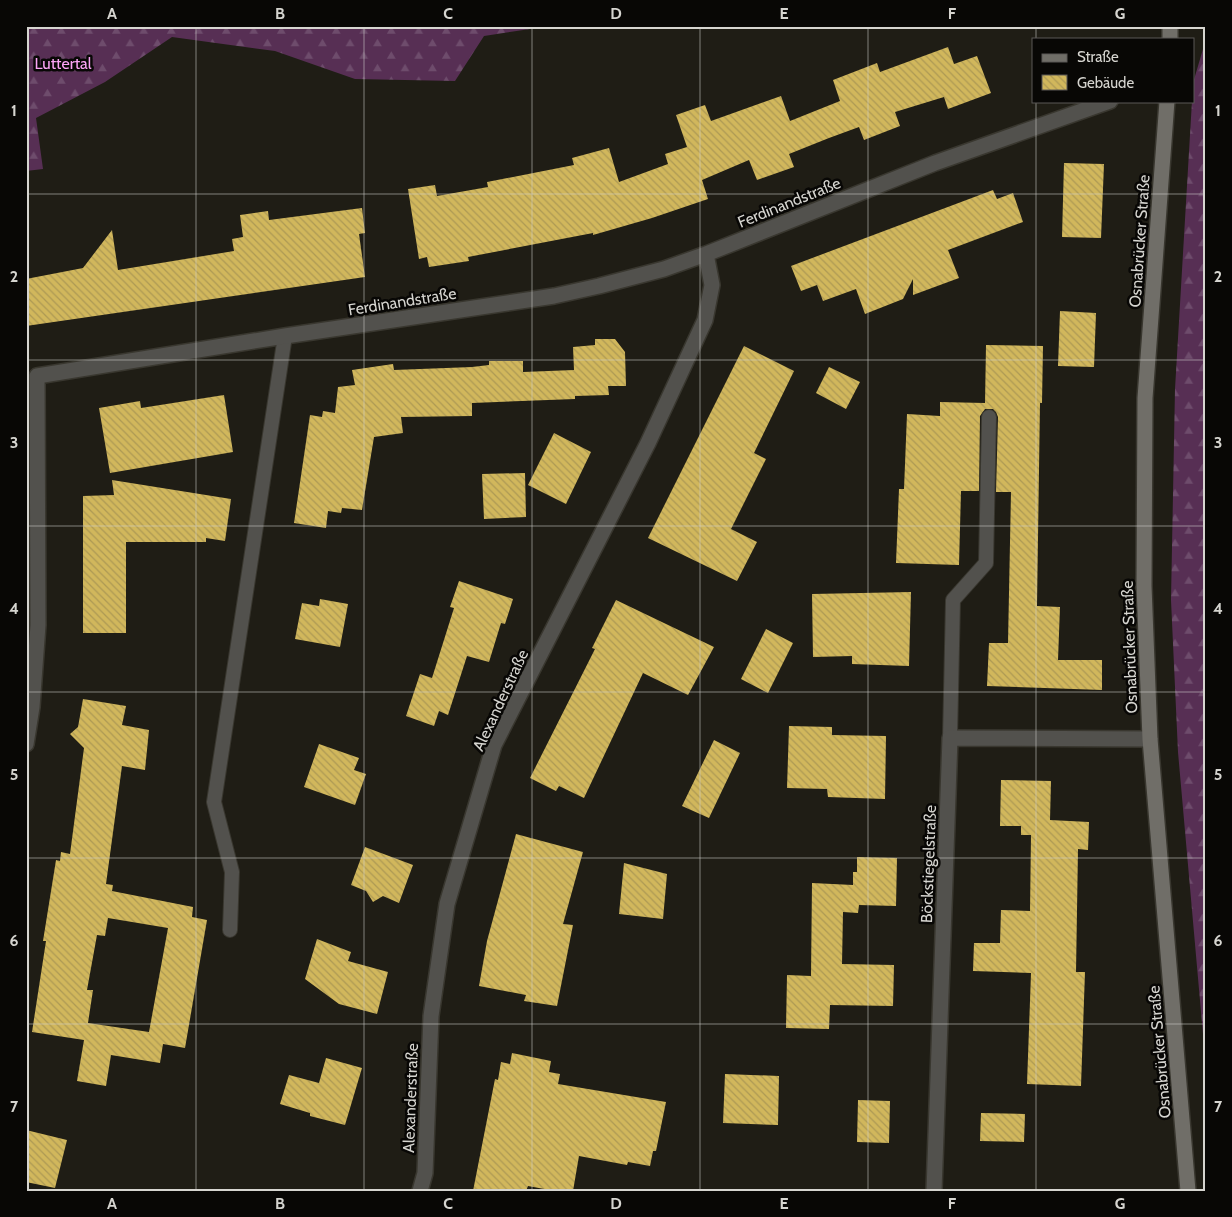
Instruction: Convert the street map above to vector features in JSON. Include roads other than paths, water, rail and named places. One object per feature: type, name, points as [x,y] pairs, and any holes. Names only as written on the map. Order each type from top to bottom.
[{"type":"main road","name":"Osnabrücker Straße","points":[[1167,102],[1145,398],[1144,586],[1150,739],[1188,1191]]},
{"type":"street","name":"Ferdinandstraße","points":[[26,744],[32,707],[38,625],[32,376],[554,296],[664,269],[935,163],[1107,102]]},
{"type":"street","name":"Alexanderstraße","points":[[420,1191],[425,1173],[431,1016],[446,904],[494,745],[648,442],[705,320],[712,285],[706,254]]},
{"type":"street","points":[[950,738],[1150,739]]},
{"type":"street","name":"Böckstiegelstraße","points":[[934,1191],[950,738]]},
{"type":"lane","points":[[230,930],[232,872],[214,802],[285,336]]},
{"type":"lane","points":[[950,738],[953,600],[986,563],[989,417]]},
{"type":"park label","name":"Luttertal","points":[[63,63]]}]
